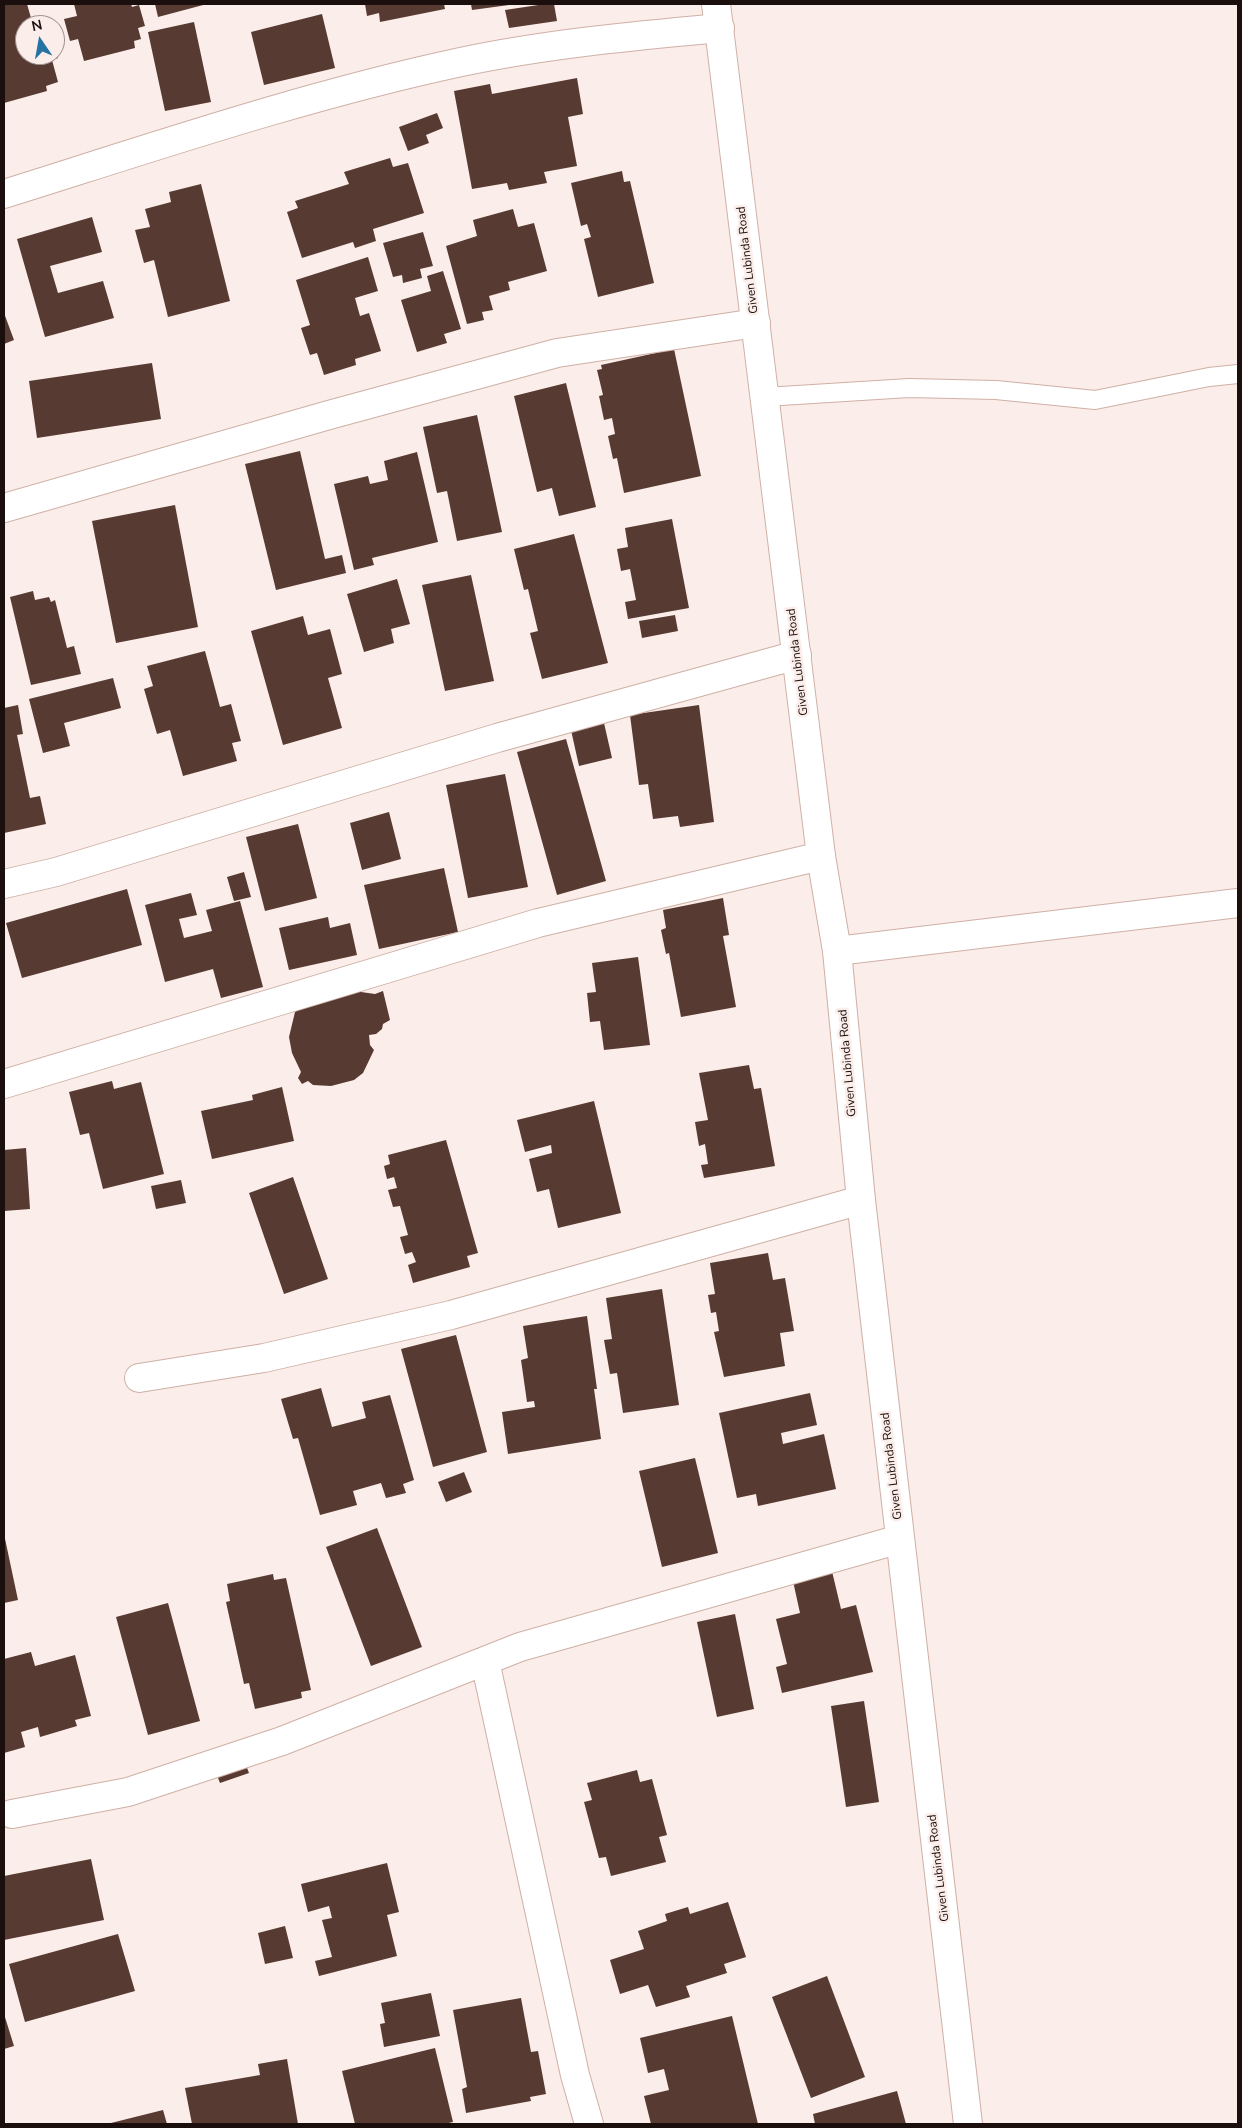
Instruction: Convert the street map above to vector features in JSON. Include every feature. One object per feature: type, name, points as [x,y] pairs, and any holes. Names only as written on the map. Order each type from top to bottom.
[{"type":"street","points":[[4,194],[319,98],[462,62],[602,39],[718,16]]},
{"type":"street","name":"Given Lubinda Road","points":[[718,16],[821,856],[838,951],[861,1200],[968,2124]]},
{"type":"street","points":[[4,508],[330,415],[557,353],[756,323]]},
{"type":"street","points":[[4,884],[56,872],[506,735],[797,655]]},
{"type":"street","points":[[4,1084],[538,923],[821,856]]},
{"type":"street","points":[[838,951],[1238,904]]},
{"type":"street","points":[[138,1378],[264,1358],[452,1315],[861,1200]]},
{"type":"street","points":[[12,1814],[128,1792],[282,1741],[520,1648],[900,1539]]},
{"type":"street","points":[[485,1661],[575,2075],[589,2124]]},
{"type":"lane","points":[[765,397],[909,388],[996,390],[1095,400],[1209,377],[1238,374]]},
{"type":"building","points":[[4,4],[27,4],[30,15],[15,15],[15,65],[53,65],[58,82],[46,86],[47,91],[4,103]]},
{"type":"building","points":[[74,4],[131,4],[132,7],[139,5],[145,26],[138,28],[141,39],[134,41],[135,48],[84,61],[78,39],[70,41],[65,23],[65,19],[77,16]]},
{"type":"building","points":[[155,4],[207,4],[158,17]]},
{"type":"building","points":[[365,4],[444,4],[445,9],[380,22],[379,13],[367,16]]},
{"type":"building","points":[[471,4],[509,4],[509,5],[472,10]]},
{"type":"building","points":[[554,4],[557,21],[509,28],[505,10]]},
{"type":"building","points":[[322,14],[335,68],[264,85],[251,32]]},
{"type":"building","points":[[194,22],[211,102],[165,111],[148,32]]},
{"type":"building","points":[[577,78],[583,114],[568,117],[577,166],[544,172],[547,183],[509,190],[507,183],[472,189],[454,91],[490,84],[492,94]]},
{"type":"building","points":[[437,113],[443,128],[426,135],[429,143],[408,151],[399,127]]},
{"type":"building","points":[[390,158],[393,167],[408,163],[424,213],[373,229],[376,241],[355,248],[353,242],[302,258],[287,212],[298,208],[295,201],[349,184],[344,172]]},
{"type":"building","points":[[622,171],[624,182],[630,181],[654,283],[598,297],[584,239],[591,237],[587,224],[581,226],[571,183]]},
{"type":"building","points":[[201,184],[230,301],[168,317],[154,260],[144,263],[135,230],[150,227],[145,209],[171,202],[169,192]]},
{"type":"building","points":[[513,209],[518,227],[534,223],[547,271],[508,282],[510,290],[489,296],[493,310],[482,312],[484,320],[467,324],[446,246],[477,236],[473,220]]},
{"type":"building","points":[[92,217],[102,252],[50,266],[58,293],[103,281],[114,318],[45,337],[17,239]]},
{"type":"building","points":[[423,232],[433,266],[420,269],[422,278],[403,283],[402,275],[393,277],[383,243]]},
{"type":"building","points":[[368,257],[378,291],[355,298],[360,316],[369,313],[381,351],[355,359],[356,365],[324,375],[317,353],[310,355],[301,328],[310,325],[296,280]]},
{"type":"building","points":[[443,271],[461,329],[444,334],[447,343],[417,352],[401,300],[431,291],[427,276]]},
{"type":"building","points":[[4,313],[14,340],[4,344]]},
{"type":"building","points":[[674,349],[701,476],[624,493],[617,458],[613,459],[608,436],[615,434],[612,418],[604,420],[599,396],[603,395],[597,370],[602,369],[601,365]]},
{"type":"building","points":[[152,363],[161,419],[37,438],[29,381]]},
{"type":"building","points":[[566,383],[596,507],[559,516],[552,488],[537,492],[514,396]]},
{"type":"building","points":[[477,415],[502,532],[457,541],[447,491],[437,493],[423,427]]},
{"type":"building","points":[[300,451],[325,559],[342,555],[346,573],[276,590],[245,464]]},
{"type":"building","points":[[417,452],[438,542],[372,558],[374,565],[354,570],[334,484],[368,476],[370,484],[388,480],[384,461]]},
{"type":"building","points":[[175,505],[198,627],[116,643],[92,521]]},
{"type":"building","points":[[672,519],[689,608],[628,619],[625,602],[636,600],[630,569],[621,571],[617,549],[628,547],[625,528]]},
{"type":"building","points":[[574,534],[608,663],[542,679],[530,633],[538,631],[528,589],[524,590],[514,549]]},
{"type":"building","points":[[471,575],[494,681],[445,691],[422,585]]},
{"type":"building","points":[[397,579],[410,624],[391,629],[394,643],[364,652],[347,594]]},
{"type":"building","points":[[33,591],[35,600],[49,597],[51,602],[55,600],[67,648],[74,646],[81,674],[31,685],[10,597]]},
{"type":"building","points":[[675,615],[678,631],[642,638],[639,621]]},
{"type":"building","points":[[303,616],[308,635],[330,629],[342,674],[328,678],[342,728],[283,745],[251,631]]},
{"type":"building","points":[[205,651],[220,707],[231,704],[241,741],[232,743],[237,761],[183,776],[170,730],[157,734],[144,689],[153,686],[147,666]]},
{"type":"building","points":[[113,678],[121,708],[64,723],[70,746],[43,753],[29,699]]},
{"type":"building","points":[[18,705],[23,734],[17,735],[30,798],[40,796],[46,824],[4,833],[4,708]]},
{"type":"building","points":[[699,705],[714,822],[680,827],[678,816],[653,819],[648,784],[639,785],[630,715]]},
{"type":"building","points":[[604,723],[612,758],[579,766],[571,730]]},
{"type":"building","points":[[566,739],[606,881],[557,895],[517,752]]},
{"type":"building","points":[[505,774],[528,887],[468,898],[446,785]]},
{"type":"building","points":[[389,812],[401,859],[362,870],[350,823]]},
{"type":"building","points":[[298,824],[317,898],[265,911],[246,837]]},
{"type":"building","points":[[444,868],[458,932],[379,949],[364,885]]},
{"type":"building","points":[[244,872],[251,897],[234,901],[227,877]]},
{"type":"building","points":[[127,889],[142,945],[22,978],[6,923]]},
{"type":"building","points":[[191,893],[197,915],[179,919],[184,938],[212,931],[206,910],[240,901],[263,987],[221,998],[213,969],[165,982],[145,905]]},
{"type":"building","points":[[723,898],[729,935],[723,936],[736,1007],[681,1017],[669,953],[666,954],[661,930],[666,928],[663,910]]},
{"type":"building","points":[[328,917],[330,928],[350,923],[357,955],[289,970],[279,928]]},
{"type":"building","points":[[638,957],[650,1045],[604,1050],[600,1021],[590,1022],[587,993],[596,992],[592,963]]},
{"type":"building","points":[[354,991],[375,994],[383,991],[390,1020],[383,1024],[382,1029],[376,1034],[369,1035],[370,1045],[374,1050],[363,1073],[354,1080],[331,1086],[313,1085],[308,1081],[302,1084],[298,1078],[301,1072],[292,1053],[289,1037],[295,1012],[307,1004]]},
{"type":"building","points":[[749,1065],[754,1089],[761,1088],[775,1166],[704,1178],[701,1165],[708,1164],[705,1144],[699,1146],[695,1122],[708,1120],[699,1073]]},
{"type":"building","points":[[112,1081],[114,1089],[141,1082],[164,1174],[103,1189],[89,1133],[80,1135],[69,1092]]},
{"type":"building","points":[[282,1087],[294,1141],[212,1159],[201,1111],[253,1100],[252,1095]]},
{"type":"building","points":[[594,1101],[621,1213],[558,1228],[549,1189],[537,1192],[529,1159],[552,1153],[551,1145],[525,1152],[517,1120]]},
{"type":"building","points":[[446,1140],[478,1253],[467,1256],[470,1267],[413,1283],[408,1265],[416,1262],[412,1252],[405,1254],[400,1237],[408,1235],[400,1206],[393,1207],[388,1190],[397,1188],[394,1177],[387,1179],[384,1166],[390,1164],[388,1155]]},
{"type":"building","points":[[26,1148],[30,1209],[4,1211],[4,1150]]},
{"type":"building","points":[[293,1177],[328,1279],[284,1294],[249,1193]]},
{"type":"building","points":[[181,1180],[186,1203],[156,1209],[151,1186]]},
{"type":"building","points":[[768,1253],[773,1280],[785,1278],[794,1331],[780,1333],[785,1366],[724,1377],[714,1332],[719,1331],[716,1312],[711,1313],[708,1295],[715,1294],[710,1263]]},
{"type":"building","points":[[662,1289],[679,1405],[623,1413],[617,1373],[610,1374],[604,1340],[612,1339],[606,1298]]},
{"type":"building","points":[[587,1316],[597,1389],[594,1389],[601,1439],[508,1454],[502,1412],[535,1407],[534,1401],[527,1402],[521,1360],[528,1358],[523,1326]]},
{"type":"building","points":[[456,1335],[487,1452],[433,1467],[401,1349]]},
{"type":"building","points":[[321,1388],[332,1427],[366,1418],[362,1402],[390,1395],[414,1480],[403,1484],[406,1493],[386,1498],[381,1483],[353,1491],[357,1505],[320,1515],[298,1438],[293,1439],[281,1399]]},
{"type":"building","points":[[810,1393],[817,1425],[781,1433],[783,1444],[824,1434],[836,1489],[758,1506],[756,1494],[737,1498],[719,1413]]},
{"type":"building","points":[[695,1458],[718,1553],[662,1567],[639,1471]]},
{"type":"building","points":[[464,1472],[472,1492],[446,1502],[438,1482]]},
{"type":"building","points":[[377,1528],[422,1647],[371,1666],[326,1547]]},
{"type":"building","points":[[4,1534],[18,1600],[4,1603]]},
{"type":"building","points":[[830,1563],[841,1609],[856,1605],[873,1672],[782,1693],[776,1667],[787,1664],[776,1619],[800,1613],[791,1572]]},
{"type":"building","points":[[273,1574],[274,1580],[286,1578],[311,1690],[301,1692],[302,1698],[255,1709],[249,1683],[244,1684],[226,1602],[230,1601],[227,1584]]},
{"type":"building","points":[[168,1603],[200,1721],[148,1735],[116,1617]]},
{"type":"building","points":[[735,1614],[754,1709],[717,1717],[697,1622]]},
{"type":"building","points":[[31,1652],[35,1666],[75,1655],[91,1716],[75,1720],[77,1726],[40,1737],[38,1727],[21,1732],[25,1747],[4,1753],[4,1659]]},
{"type":"building","points":[[864,1701],[879,1802],[846,1807],[831,1706]]},
{"type":"building","points":[[244,1760],[249,1773],[220,1783],[215,1770]]},
{"type":"building","points":[[637,1770],[640,1782],[652,1779],[667,1835],[659,1837],[666,1862],[611,1876],[606,1857],[599,1858],[584,1802],[592,1800],[587,1783]]},
{"type":"building","points":[[91,1859],[104,1920],[4,1940],[4,1876]]},
{"type":"building","points":[[387,1863],[399,1912],[387,1915],[397,1956],[319,1976],[315,1961],[332,1957],[322,1920],[332,1918],[329,1906],[308,1912],[301,1884]]},
{"type":"building","points":[[728,1902],[746,1957],[724,1964],[727,1973],[686,1986],[690,1997],[656,2007],[648,1985],[620,1994],[610,1960],[644,1949],[638,1931],[667,1921],[665,1914],[688,1907],[690,1914]]},
{"type":"building","points":[[285,1926],[293,1958],[265,1964],[258,1933]]},
{"type":"building","points":[[118,1934],[135,1991],[25,2022],[9,1964]]},
{"type":"building","points":[[827,1976],[865,2077],[811,2098],[772,1997]]},
{"type":"building","points":[[431,1993],[440,2036],[384,2047],[380,2024],[385,2023],[381,2003]]},
{"type":"building","points":[[521,1998],[531,2052],[538,2051],[546,2094],[530,2097],[531,2101],[466,2113],[462,2089],[467,2087],[453,2010]]},
{"type":"building","points":[[4,2014],[14,2046],[4,2049]]},
{"type":"building","points":[[732,2016],[758,2124],[651,2124],[644,2096],[669,2090],[664,2069],[648,2073],[640,2038]]},
{"type":"building","points":[[435,2048],[453,2122],[444,2124],[355,2124],[342,2071]]},
{"type":"building","points":[[287,2059],[298,2124],[192,2124],[185,2088],[260,2075],[258,2064]]},
{"type":"building","points":[[897,2091],[906,2124],[815,2124],[813,2114]]},
{"type":"building","points":[[163,2110],[167,2124],[107,2124]]}]
